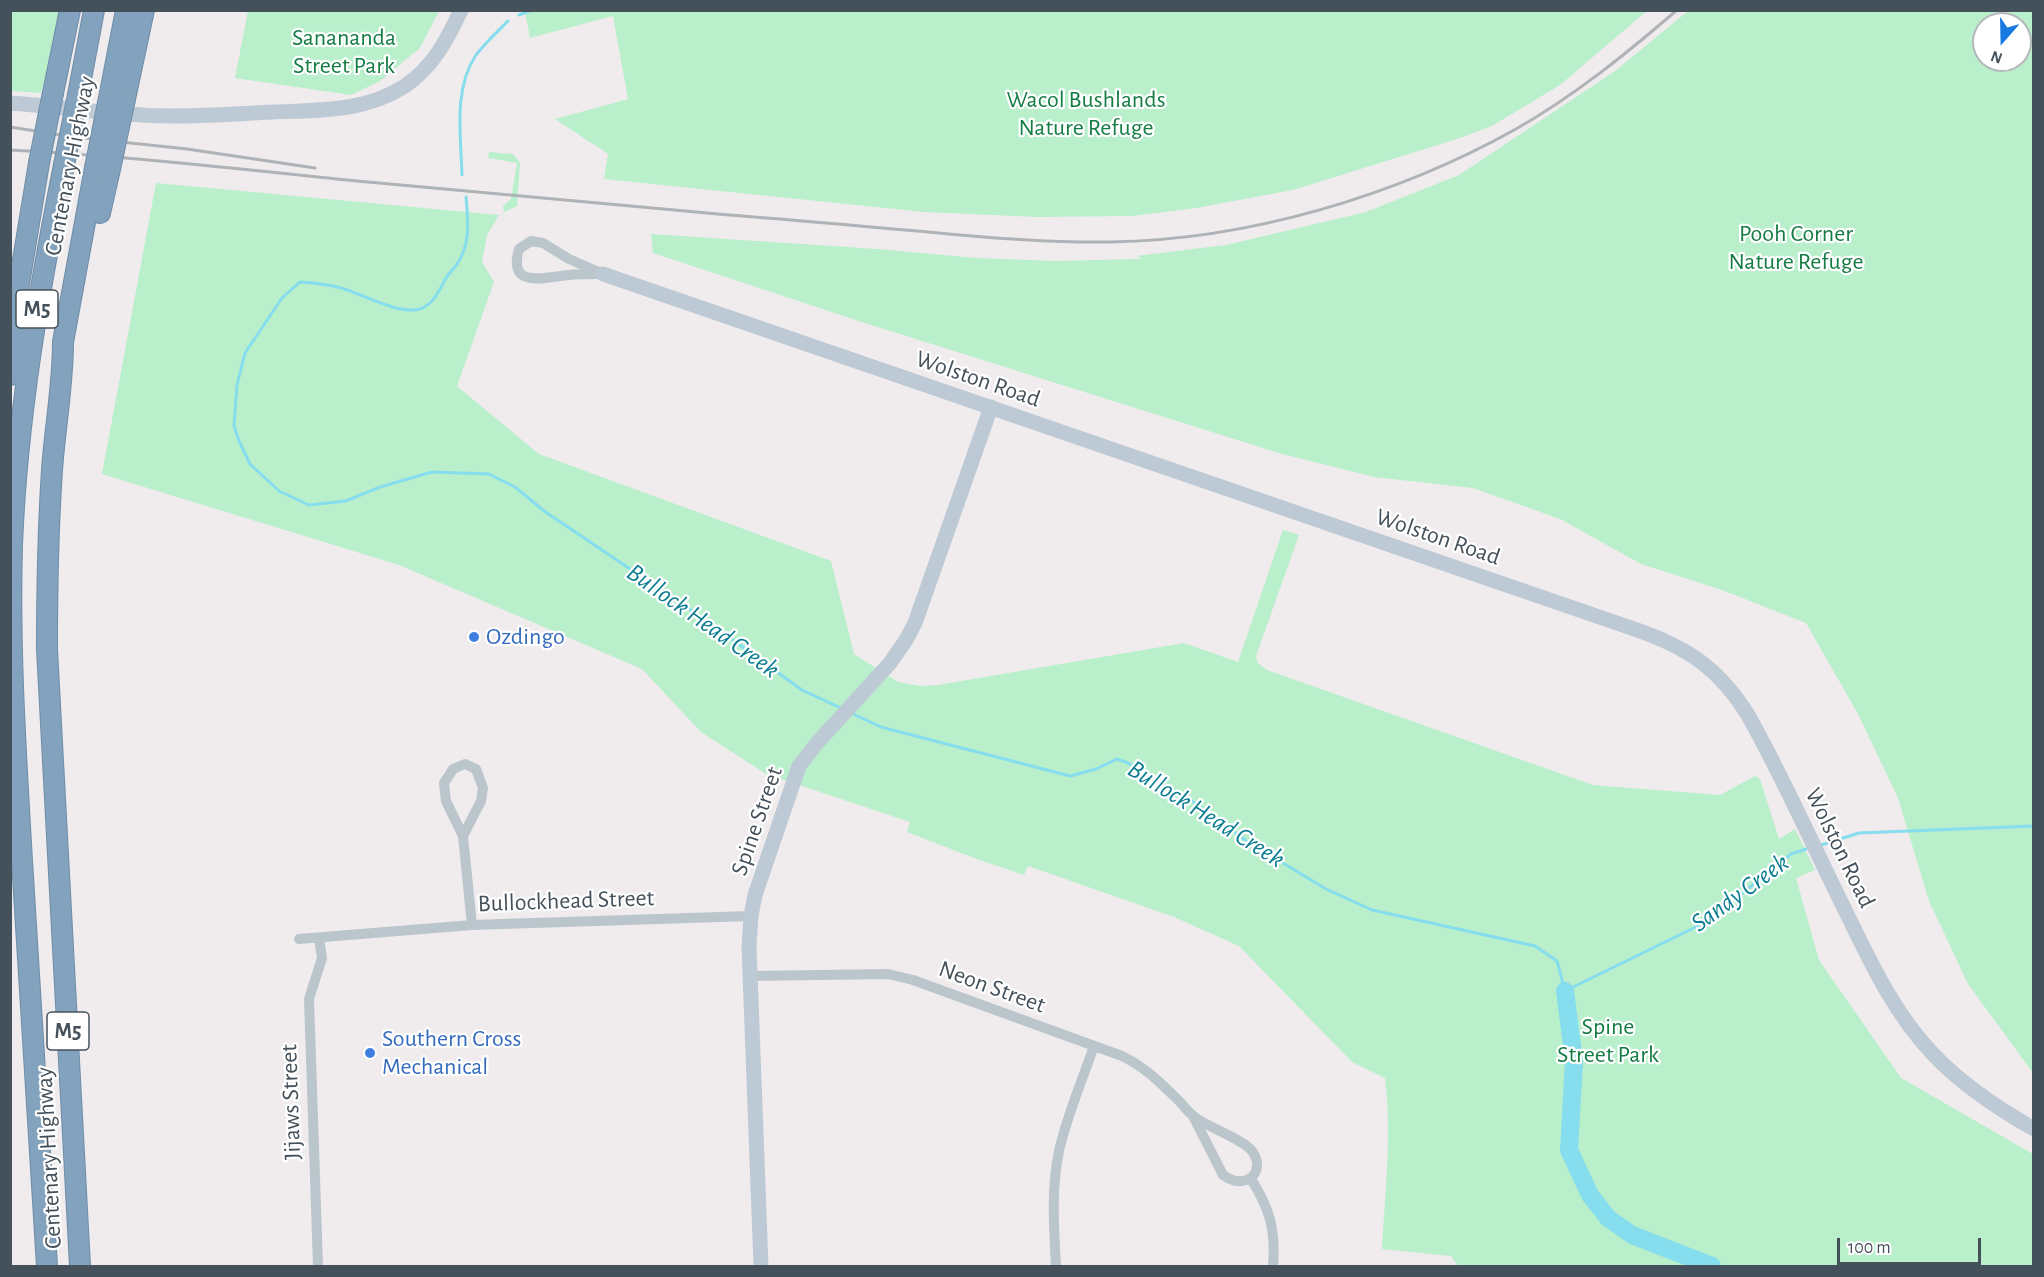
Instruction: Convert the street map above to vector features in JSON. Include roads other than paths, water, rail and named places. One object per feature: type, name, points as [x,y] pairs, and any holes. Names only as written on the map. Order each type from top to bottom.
[{"type":"highway","points":[[10,375],[21,267],[70,10]]},
{"type":"highway","name":"Centenary Highway","points":[[47,1266],[11,651],[12,543],[18,454],[31,344],[94,10]]},
{"type":"highway","name":"Centenary Highway","points":[[80,1266],[47,649],[48,551],[63,342],[117,98],[126,10]]},
{"type":"highway","points":[[117,98],[144,10]]},
{"type":"highway","points":[[10,434],[18,454]]},
{"type":"street","points":[[10,103],[143,115],[215,115],[354,107],[387,95],[423,72],[438,54],[461,10]]},
{"type":"street","name":"Wolston Road","points":[[603,274],[569,274],[537,280],[526,277],[518,268],[516,260],[519,249],[525,244],[531,241],[543,243],[569,259],[603,274],[1640,631],[1677,646],[1714,671],[1739,701],[1757,731],[1880,981],[1911,1028],[1954,1074],[1986,1100],[2034,1129]]},
{"type":"street","name":"Spine Street","points":[[760,1266],[749,936],[751,916],[762,874],[799,766],[817,743],[870,686],[906,640],[918,617],[991,407]]},
{"type":"street","points":[[464,836],[481,801],[483,788],[476,769],[465,764],[453,769],[444,783],[446,801],[464,836],[472,925]]},
{"type":"street","name":"Bullockhead Street","points":[[319,938],[472,925],[751,916]]},
{"type":"street","points":[[300,939],[319,938]]},
{"type":"street","name":"Jijaws Street","points":[[318,1266],[309,999],[315,973],[322,957],[319,938]]},
{"type":"street","name":"Neon Street","points":[[750,976],[888,974],[1136,1062],[1193,1116],[1212,1129],[1241,1142],[1251,1150],[1256,1160],[1255,1172],[1251,1179],[1232,1182],[1223,1175],[1193,1116]]},
{"type":"street","points":[[1056,1266],[1054,1202],[1059,1152],[1094,1046]]},
{"type":"street","name":"Neon Street","points":[[1251,1179],[1269,1212],[1274,1232],[1273,1266]]},
{"type":"waterway","name":"Bullock Head Creek","points":[[519,15],[532,10]]},
{"type":"waterway","name":"Bullock Head Creek","points":[[462,175],[460,114],[464,83],[476,55],[508,21]]},
{"type":"waterway","name":"Bullock Head Creek","points":[[466,197],[468,232],[465,248],[436,296],[425,307],[411,310],[401,309],[341,288],[300,282],[282,298],[245,353],[237,385],[234,426],[250,464],[279,491],[309,505],[346,501],[380,487],[432,472],[489,474],[515,487],[544,511],[694,612],[802,690],[843,709]]},
{"type":"waterway","name":"Bullock Head Creek","points":[[851,713],[881,727],[1070,776],[1096,769],[1117,759],[1128,763],[1195,803],[1248,842],[1326,889],[1372,910],[1535,946],[1557,961],[1565,991],[1708,921],[1791,854],[1809,848]]},
{"type":"waterway","name":"Sandy Creek","points":[[1818,846],[1859,833],[2034,826]]},
{"type":"waterway","points":[[1565,991],[1574,1061],[1569,1150],[1590,1195],[1608,1218],[1632,1235],[1712,1266]]},
{"type":"railway","points":[[10,150],[140,159],[496,194],[996,238],[1087,242],[1162,239],[1215,233],[1320,210],[1421,175],[1516,129],[1558,103],[1599,74],[1677,10]]},
{"type":"railway","points":[[10,127],[315,168]]},
{"type":"place","name":"Ozdingo","points":[[474,637]]},
{"type":"place","name":"Southern Cross Mechanical","points":[[370,1053]]},
{"type":"park label","name":"Sanananda Street Park","points":[[344,52]]},
{"type":"park label","name":"Wacol Bushlands Nature Refuge","points":[[1086,114]]},
{"type":"park label","name":"Pooh Corner Nature Refuge","points":[[1796,248]]},
{"type":"park label","name":"Spine Street Park","points":[[1608,1041]]}]
